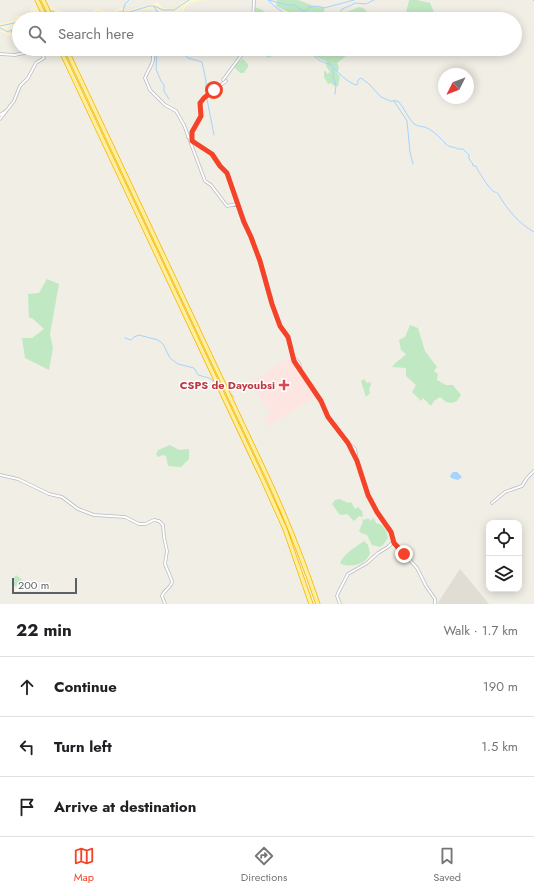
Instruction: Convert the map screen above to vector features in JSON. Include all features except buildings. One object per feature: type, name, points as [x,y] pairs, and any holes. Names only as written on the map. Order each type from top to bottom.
[{"type":"highway","points":[[37,0],[42,12]]},
{"type":"highway","points":[[43,0],[49,12]]},
{"type":"highway","points":[[63,56],[265,484],[287,536],[311,604]]},
{"type":"highway","points":[[69,56],[289,524],[318,604]]},
{"type":"street","points":[[253,12],[254,0]]},
{"type":"street","points":[[0,54],[12,55]]},
{"type":"street","points":[[0,119],[14,101],[20,86],[28,78],[36,63],[44,58],[43,56]]},
{"type":"street","points":[[152,56],[152,65],[146,75],[146,82],[152,92],[165,105],[176,111],[184,125],[205,181],[213,188],[227,206],[237,204]]},
{"type":"street","points":[[191,145],[192,132],[201,116],[201,101],[225,80],[241,56]]},
{"type":"street","points":[[0,115],[8,109]]},
{"type":"street","points":[[188,137],[212,154],[227,173],[237,204],[260,261],[280,326],[288,337],[292,356],[299,363],[301,373],[321,401],[328,417],[355,450],[368,495],[377,512],[391,532],[393,542],[417,568],[426,586],[435,599],[435,604]]},
{"type":"street","points":[[492,503],[505,492],[522,486],[534,470]]},
{"type":"street","points":[[0,475],[18,479],[47,493],[62,497],[78,508],[94,515],[125,517],[139,524],[145,524],[154,520],[159,521],[163,526],[167,551],[165,564],[172,581],[170,587],[163,593],[162,596],[164,604]]},
{"type":"street","points":[[340,604],[337,596],[348,574],[368,563],[393,542]]},
{"type":"shaded area","points":[[290,357],[315,397],[269,426],[264,418],[270,413],[250,383]]},
{"type":"shaded area","points":[[460,569],[489,604],[437,604]]},
{"type":"green space","points":[[277,0],[298,0],[324,8],[324,12],[289,12],[276,6]]},
{"type":"green space","points":[[409,0],[417,0],[430,3],[434,12],[406,12]]},
{"type":"green space","points":[[255,7],[266,12],[254,12]]},
{"type":"green space","points":[[359,7],[365,9],[366,12],[346,12]]},
{"type":"green space","points":[[315,56],[346,56],[337,63],[339,68],[337,73],[340,76],[338,86],[334,86],[331,83],[328,84],[324,77],[324,71],[326,71],[327,74],[330,72],[326,66],[327,62]]},
{"type":"green space","points":[[243,59],[248,64],[248,67],[244,73],[240,73],[234,65]]},
{"type":"green space","points":[[47,279],[59,284],[50,334],[53,348],[49,370],[25,358],[22,338],[32,338],[44,329],[32,318],[29,318],[28,294],[39,293]]},
{"type":"green space","points":[[410,325],[418,328],[425,351],[437,367],[434,371],[438,374],[437,380],[446,385],[453,385],[461,395],[457,401],[452,403],[440,397],[434,401],[431,406],[423,398],[421,401],[412,392],[416,385],[406,376],[406,368],[392,367],[406,354],[401,350],[399,340],[405,337]]},
{"type":"green space","points":[[364,379],[367,383],[370,382],[371,384],[369,389],[370,393],[366,397],[361,381]]},
{"type":"green space","points":[[170,445],[179,450],[189,449],[189,459],[181,467],[168,466],[166,456],[163,455],[158,457],[156,454],[158,450]]},
{"type":"green space","points":[[340,499],[348,503],[351,502],[355,509],[358,507],[362,511],[363,517],[359,516],[354,521],[347,514],[339,514],[332,504],[335,500]]},
{"type":"green space","points":[[368,518],[371,521],[373,518],[376,523],[383,526],[387,533],[388,538],[380,547],[372,545],[367,535],[359,531],[363,522],[362,520]]},
{"type":"green space","points":[[364,541],[368,545],[370,553],[362,563],[348,566],[340,563],[347,553]]},
{"type":"green space","points":[[16,575],[25,582],[24,586],[14,586],[13,579]]},
{"type":"sand","points":[[186,0],[208,0],[189,4],[184,10],[185,12],[145,10],[137,12],[112,12],[121,7],[128,10],[155,3],[157,1],[164,8],[175,8]]},
{"type":"sand","points":[[51,6],[64,12],[30,12],[31,8],[33,7],[44,9]]},
{"type":"sand","points":[[96,8],[107,12],[90,12]]},
{"type":"sand","points":[[12,21],[12,39],[0,31],[0,24]]},
{"type":"water","points":[[453,472],[457,472],[462,477],[458,480],[451,478],[450,476]]},
{"type":"waterway","points":[[123,11],[125,4],[129,0]]},
{"type":"waterway","points":[[130,12],[149,6],[154,6],[163,10],[174,10],[189,0]]},
{"type":"waterway","points":[[268,0],[283,12]]},
{"type":"waterway","points":[[269,0],[287,5],[294,5],[305,12],[309,7],[318,6],[324,8],[354,0]]},
{"type":"waterway","points":[[341,12],[341,10],[355,3],[366,4],[374,0]]},
{"type":"waterway","points":[[154,7],[158,12]]},
{"type":"waterway","points":[[45,12],[55,12]]},
{"type":"waterway","points":[[119,12],[130,12]]},
{"type":"waterway","points":[[0,26],[12,23]]},
{"type":"waterway","points":[[0,28],[8,32],[11,30],[12,32]]},
{"type":"waterway","points":[[157,56],[156,69],[164,85],[164,91],[169,99]]},
{"type":"waterway","points":[[186,56],[202,62],[206,81],[206,94],[214,135]]},
{"type":"waterway","points":[[314,56],[321,61],[330,64],[350,82],[357,85],[358,80],[361,78],[381,97],[390,101],[398,101],[414,124],[431,130],[446,145],[463,149],[469,155],[469,159],[473,166],[476,166],[491,190],[497,193],[518,220],[534,232]]},
{"type":"waterway","points":[[333,69],[333,77],[336,85],[335,94]]},
{"type":"waterway","points":[[394,101],[407,121],[410,152],[413,164]]},
{"type":"waterway","points":[[125,338],[131,340],[139,335],[158,340],[163,344],[170,358],[178,364],[194,368],[198,375],[209,378],[215,382]]},
{"type":"waterway","points":[[230,393],[234,397]]},
{"type":"place","name":"CSPS de Dayoubsi","points":[[284,385]]},
{"type":"route","points":[[214,90],[200,103],[202,114],[191,134],[192,141],[209,151],[227,173],[234,197],[260,261],[267,291],[280,326],[288,337],[294,361],[312,390],[321,401],[328,417],[348,443],[357,461],[368,495],[377,512],[391,532],[393,542],[404,554]]}]
